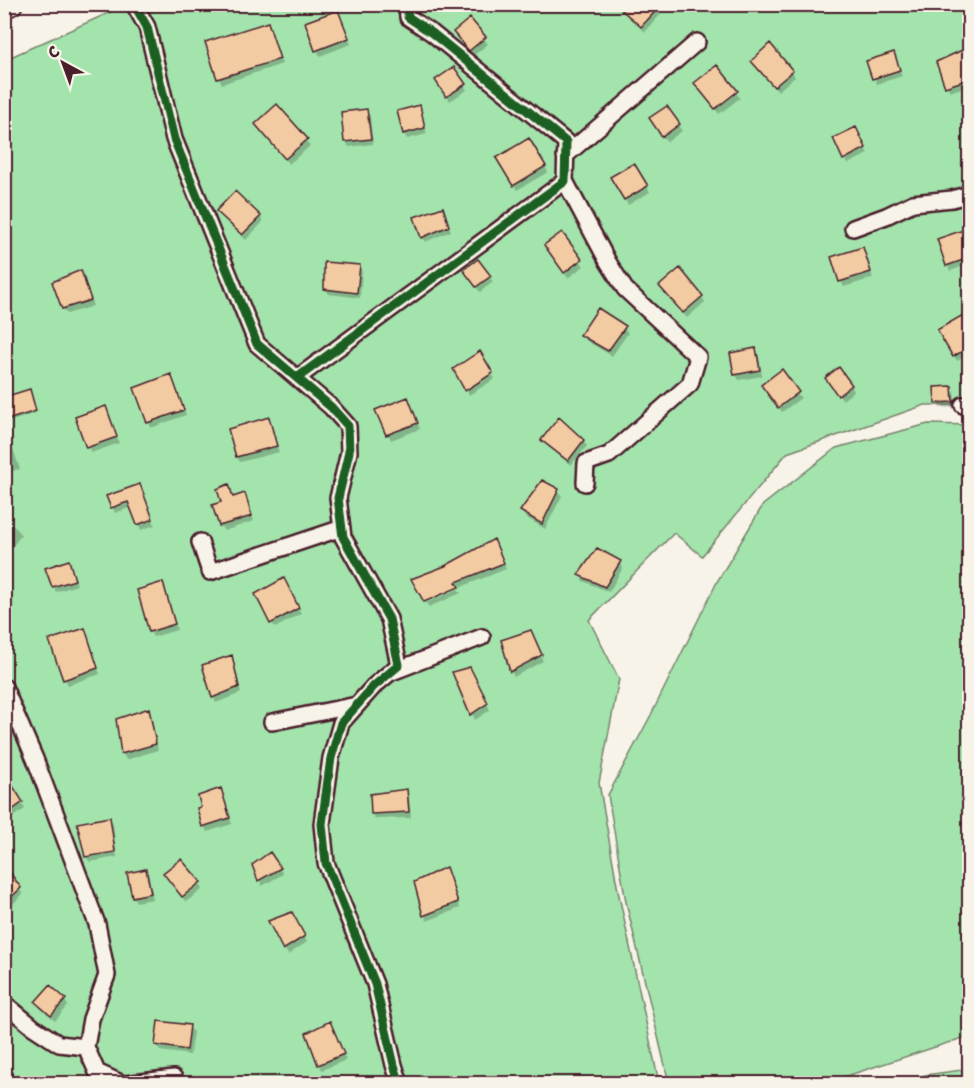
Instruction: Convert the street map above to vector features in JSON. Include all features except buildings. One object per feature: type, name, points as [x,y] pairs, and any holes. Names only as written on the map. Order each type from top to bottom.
[{"type":"main road","points":[[4,8],[12,4]]},
{"type":"street","points":[[134,4],[147,27],[174,140],[257,344],[331,407],[348,426],[349,452],[338,498],[343,537],[389,619],[399,665],[374,686],[341,723],[331,758],[322,824],[326,863],[375,984],[400,1083]]},
{"type":"street","points":[[407,4],[408,17],[432,33],[566,142],[565,181],[608,262],[625,289],[698,357],[690,384],[609,455],[585,463],[585,483]]},
{"type":"street","points":[[565,156],[697,42]]},
{"type":"street","points":[[297,378],[565,181]]},
{"type":"street","points":[[853,228],[914,203],[952,199],[969,194]]},
{"type":"street","points":[[200,542],[210,572],[342,528]]},
{"type":"street","points":[[390,673],[482,637]]},
{"type":"street","points":[[4,687],[35,759],[97,924],[107,975],[91,1019],[86,1047],[97,1072],[124,1083],[174,1078]]},
{"type":"street","points":[[272,722],[357,705]]},
{"type":"street","points":[[4,1003],[33,1027],[59,1044],[86,1047]]},
{"type":"green space","points":[[126,5],[969,5],[969,405],[925,405],[787,453],[702,556],[674,533],[589,620],[619,679],[599,783],[618,891],[659,1083],[5,1083],[4,60]]},
{"type":"green space","points":[[928,424],[969,425],[969,1036],[825,1083],[669,1083],[626,902],[608,795],[651,715],[718,580],[763,505],[836,448]]},
{"type":"green space","points":[[969,1069],[969,1083],[907,1083],[925,1075]]},
{"type":"cycle path","points":[[134,4],[147,27],[174,139],[257,344],[331,407],[348,426],[349,452],[338,498],[343,537],[389,619],[399,665],[374,686],[341,723],[331,758],[322,824],[326,863],[375,984],[400,1084]]},
{"type":"cycle path","points":[[297,378],[565,181],[566,142],[432,33],[408,17],[407,4]]}]
